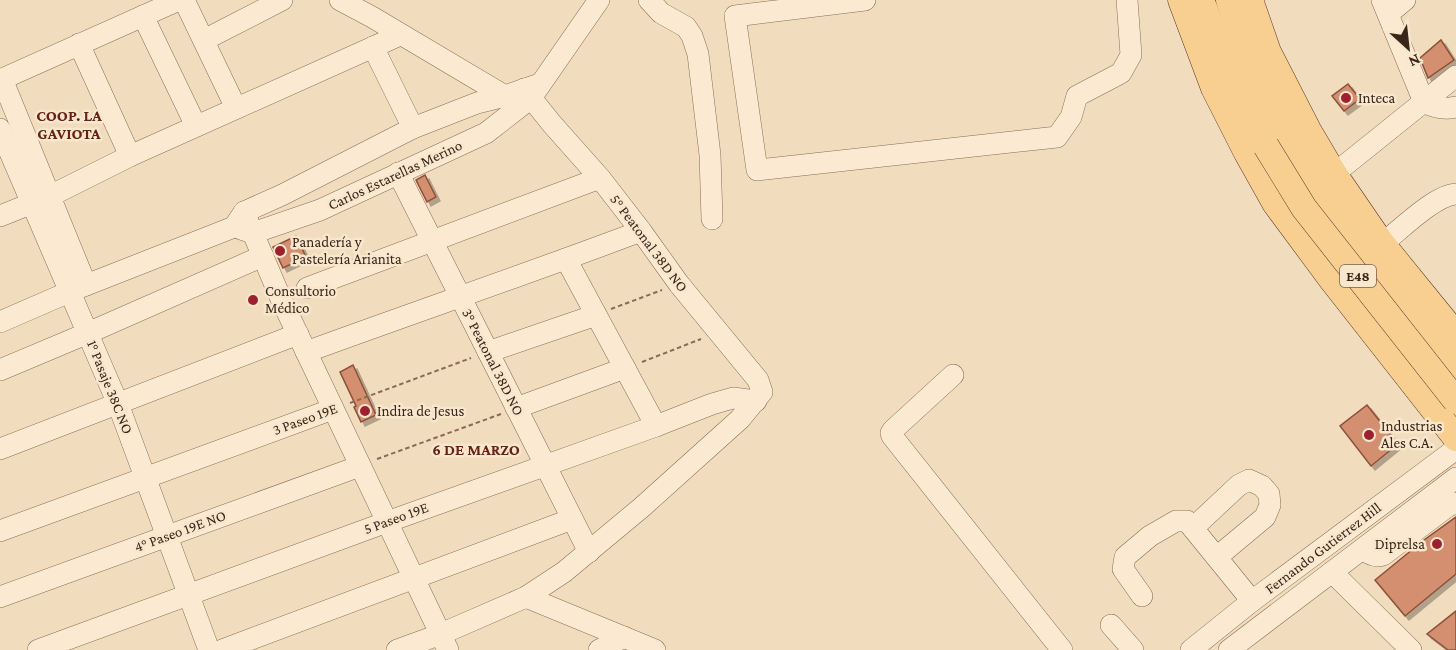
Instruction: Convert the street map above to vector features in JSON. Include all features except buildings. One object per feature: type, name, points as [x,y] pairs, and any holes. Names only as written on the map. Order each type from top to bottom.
[{"type":"main road","name":"E48","points":[[1181,0],[1214,88],[1275,203],[1332,280],[1456,438]]},
{"type":"main road","points":[[1193,0],[1195,38]]},
{"type":"main road","name":"E48","points":[[1202,0],[1236,57],[1276,141],[1304,208],[1456,401]]},
{"type":"main road","name":"E48","points":[[1229,0],[1236,57]]},
{"type":"main road","name":"E48","points":[[1250,0],[1268,52],[1308,130],[1334,174],[1382,244],[1456,335]]},
{"type":"main road","name":"E48","points":[[1276,141],[1456,367]]},
{"type":"main road","points":[[1418,389],[1432,393],[1456,385]]},
{"type":"street","points":[[204,40],[282,0]]},
{"type":"street","points":[[340,0],[400,34],[523,95]]},
{"type":"street","name":"Carlos Estarellas Merino","points":[[0,322],[244,224],[320,210],[486,133],[523,95],[599,0]]},
{"type":"street","points":[[649,0],[662,13],[686,27],[692,36],[698,54],[710,155],[712,219]]},
{"type":"street","points":[[865,0],[735,16],[757,170],[1057,137],[1071,117],[1077,96],[1121,73],[1131,55],[1127,0]]},
{"type":"street","points":[[1211,0],[1236,57]]},
{"type":"street","points":[[1220,0],[1234,35],[1236,57]]},
{"type":"street","points":[[1405,0],[1385,7],[1424,102],[1434,107],[1448,109],[1456,107]]},
{"type":"street","points":[[1,80],[177,1],[204,40],[236,108]]},
{"type":"street","points":[[143,16],[196,126]]},
{"type":"street","points":[[0,216],[400,34]]},
{"type":"street","points":[[79,45],[130,156]]},
{"type":"street","points":[[373,47],[413,128]]},
{"type":"street","points":[[1334,174],[1456,76]]},
{"type":"street","name":"1° Pasaje 38C NO","points":[[1,80],[41,199],[78,289],[88,333],[118,404],[209,650]]},
{"type":"street","name":"Carlos Estarellas Merino","points":[[244,224],[282,195],[413,128],[477,103],[523,95]]},
{"type":"street","name":"5° Peatonal 38D NO","points":[[523,95],[600,178],[679,284],[758,380],[762,393],[756,401]]},
{"type":"street","name":"1° Pasaje 38C NO","points":[[0,129],[6,160],[41,199]]},
{"type":"street","name":"3° Peatonal 38D NO","points":[[398,173],[588,552]]},
{"type":"street","points":[[307,288],[600,178]]},
{"type":"street","points":[[1382,244],[1423,209],[1448,194],[1456,194]]},
{"type":"street","points":[[244,224],[263,256],[444,642]]},
{"type":"street","points":[[0,448],[118,404],[302,343],[460,296],[641,231]]},
{"type":"street","points":[[0,370],[263,256]]},
{"type":"street","points":[[566,259],[656,426]]},
{"type":"street","points":[[488,352],[596,315]]},
{"type":"street","points":[[516,408],[625,368]]},
{"type":"street","points":[[954,375],[892,430],[892,436],[1062,650]]},
{"type":"street","name":"5 Paseo 19E","points":[[38,650],[712,404],[733,398],[756,401]]},
{"type":"street","points":[[397,650],[444,642],[526,597],[564,572],[649,501],[756,401]]},
{"type":"street","name":"3 Paseo 19E","points":[[0,531],[333,409]]},
{"type":"street","name":"Fernando Gutierrez Hill","points":[[1191,650],[1252,601],[1456,449]]},
{"type":"street","name":"4° Paseo 19E NO","points":[[0,597],[360,466]]},
{"type":"street","name":"Fernando Gutierrez Hill","points":[[1229,650],[1456,478]]},
{"type":"street","points":[[1193,528],[1239,485],[1249,480],[1262,486],[1269,494],[1270,505],[1265,516],[1217,557]]},
{"type":"street","points":[[1362,550],[1373,556],[1383,555],[1448,506],[1456,503]]},
{"type":"street","points":[[222,650],[572,519]]},
{"type":"street","points":[[1142,596],[1123,569],[1125,557],[1150,536],[1176,521],[1187,521],[1252,601]]},
{"type":"street","points":[[1332,572],[1411,650]]},
{"type":"street","points":[[526,597],[655,650]]},
{"type":"street","points":[[1111,625],[1133,650]]},
{"type":"street","points":[[600,650],[624,637]]},
{"type":"path","points":[[596,315],[679,284]]},
{"type":"path","points":[[625,368],[719,332]]},
{"type":"path","name":"3 Paseo 19E","points":[[333,409],[488,352]]},
{"type":"path","points":[[360,466],[516,408]]},
{"type":"place","name":"Inteca","points":[[1346,98]]},
{"type":"place","name":"Panadería y Pastelería Arianita","points":[[280,251]]},
{"type":"place","name":"Consultorio Médico","points":[[253,300]]},
{"type":"place","name":"Indira de Jesus","points":[[365,411]]},
{"type":"place","name":"Industrias Ales C.A.","points":[[1369,435]]},
{"type":"place","name":"Diprelsa","points":[[1437,544]]},
{"type":"district","name":"COOP. LA GAVIOTA","points":[[69,124]]},
{"type":"district","name":"6 DE MARZO","points":[[476,449]]}]
